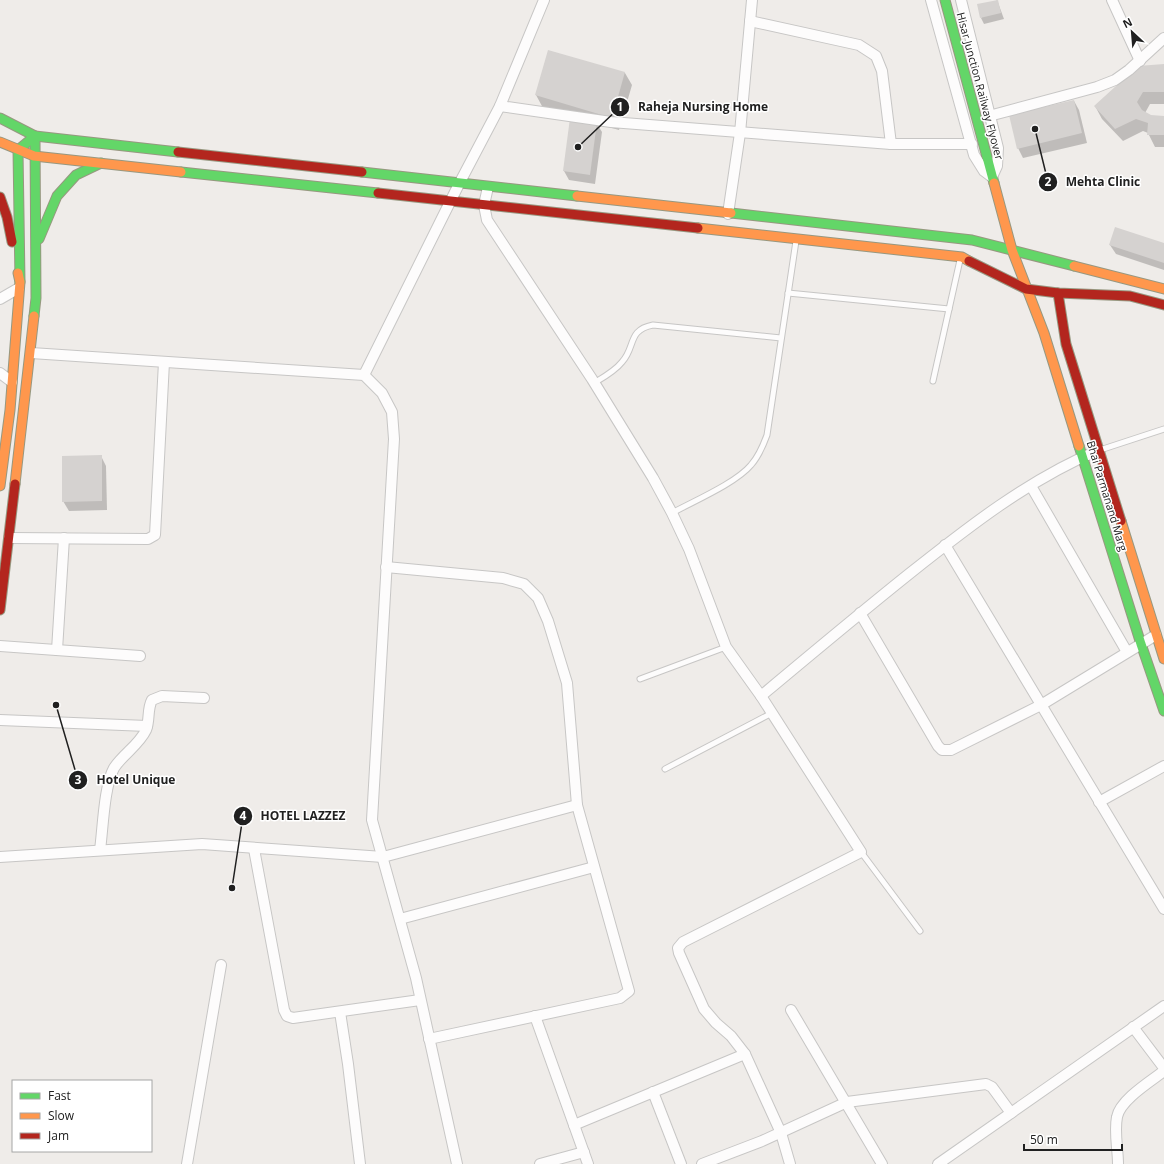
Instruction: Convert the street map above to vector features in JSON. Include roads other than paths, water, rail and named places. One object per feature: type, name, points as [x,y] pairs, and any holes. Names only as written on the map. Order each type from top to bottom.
[{"type":"main road","name":"Hisar Junction Railway Flyover","points":[[945,0],[1012,250]]},
{"type":"main road","points":[[0,118],[35,136],[972,240],[1164,289]]},
{"type":"main road","points":[[18,150],[35,136]]},
{"type":"main road","points":[[0,610],[31,353],[36,298],[35,136]]},
{"type":"main road","points":[[0,142],[34,156],[961,257],[1026,289],[1058,293],[1130,296],[1164,305]]},
{"type":"main road","points":[[0,486],[12,382],[20,285],[18,150]]},
{"type":"main road","points":[[35,250],[57,196],[76,175],[101,163]]},
{"type":"main road","points":[[0,197],[7,216],[20,285]]},
{"type":"main road","name":"Bhai Parmanand Marg","points":[[1012,250],[1044,333],[1141,644],[1164,711]]},
{"type":"main road","name":"Bhai Parmanand Marg","points":[[1058,293],[1066,344],[1164,659]]},
{"type":"street","points":[[364,375],[450,201],[500,106],[544,0]]},
{"type":"street","points":[[728,214],[740,133],[752,0]]},
{"type":"street","points":[[931,0],[972,144],[979,164],[992,177],[997,166],[998,153],[961,0]]},
{"type":"street","points":[[1112,0],[1140,61]]},
{"type":"street","points":[[750,21],[859,45],[876,56],[882,71],[891,144]]},
{"type":"street","points":[[989,116],[1097,87],[1115,80],[1140,61],[1164,38]]},
{"type":"street","points":[[500,106],[611,122],[740,133],[891,144],[972,144]]},
{"type":"street","points":[[488,187],[484,206],[487,220],[594,383],[672,513],[689,549],[726,647],[761,696],[861,852],[680,944],[678,953],[704,1009],[741,1047],[745,1054],[781,1133],[790,1164]]},
{"type":"street","points":[[0,298],[20,285]]},
{"type":"street","points":[[31,353],[364,375],[382,393],[392,412],[394,439],[372,820],[374,835],[383,857],[400,919],[457,1164]]},
{"type":"street","points":[[9,538],[148,539],[156,535],[164,362]]},
{"type":"street","points":[[0,373],[12,382]]},
{"type":"street","points":[[761,696],[860,613],[945,545],[1008,500],[1082,457],[1099,450]]},
{"type":"street","points":[[1031,486],[1127,652]]},
{"type":"street","points":[[57,650],[64,538]]},
{"type":"street","points":[[945,545],[1164,909]]},
{"type":"street","points":[[386,567],[503,578],[524,584],[538,598],[548,621],[567,683],[577,805],[629,991],[620,998],[429,1039]]},
{"type":"street","points":[[860,613],[938,746],[942,750],[951,750],[1041,705],[1156,634]]},
{"type":"street","points":[[0,646],[140,656]]},
{"type":"street","points":[[100,850],[109,780],[114,768],[138,743],[147,726],[149,705],[152,700],[156,697],[204,698]]},
{"type":"street","points":[[0,720],[147,726]]},
{"type":"street","points":[[1100,802],[1164,766]]},
{"type":"street","points":[[0,856],[202,844],[254,849],[383,857],[577,805]]},
{"type":"street","points":[[254,849],[285,1013],[287,1016],[293,1018],[420,1000]]},
{"type":"street","points":[[400,919],[594,867]]},
{"type":"street","points":[[187,1164],[221,965]]},
{"type":"street","points":[[938,1164],[1164,1006]]},
{"type":"street","points":[[791,1010],[847,1102],[882,1164]]},
{"type":"street","points":[[340,1012],[360,1164]]},
{"type":"street","points":[[535,1016],[588,1164]]},
{"type":"street","points":[[1118,1164],[1117,1115],[1120,1108],[1125,1102],[1164,1070],[1133,1027]]},
{"type":"street","points":[[574,1125],[745,1054]]},
{"type":"street","points":[[702,1164],[781,1133],[847,1102],[986,1084],[992,1087],[1011,1113]]},
{"type":"street","points":[[653,1092],[681,1164]]},
{"type":"street","points":[[540,1164],[584,1152]]},
{"type":"lane","points":[[672,513],[732,480],[751,466],[761,451],[767,435],[796,238]]},
{"type":"lane","points":[[933,381],[961,257]]},
{"type":"lane","points":[[788,293],[949,309]]},
{"type":"lane","points":[[594,383],[624,361],[636,332],[644,327],[653,325],[781,338]]},
{"type":"lane","points":[[1099,450],[1164,429]]},
{"type":"lane","points":[[640,679],[726,647]]},
{"type":"lane","points":[[665,770],[772,713]]},
{"type":"lane","points":[[861,852],[920,931]]},
{"type":"place","name":"Mehta Clinic","points":[[1035,129]]},
{"type":"place","name":"Raheja Nursing Home","points":[[578,147]]},
{"type":"place","name":"Hotel Unique","points":[[56,705]]},
{"type":"place","name":"HOTEL LAZZEZ","points":[[232,888]]}]
